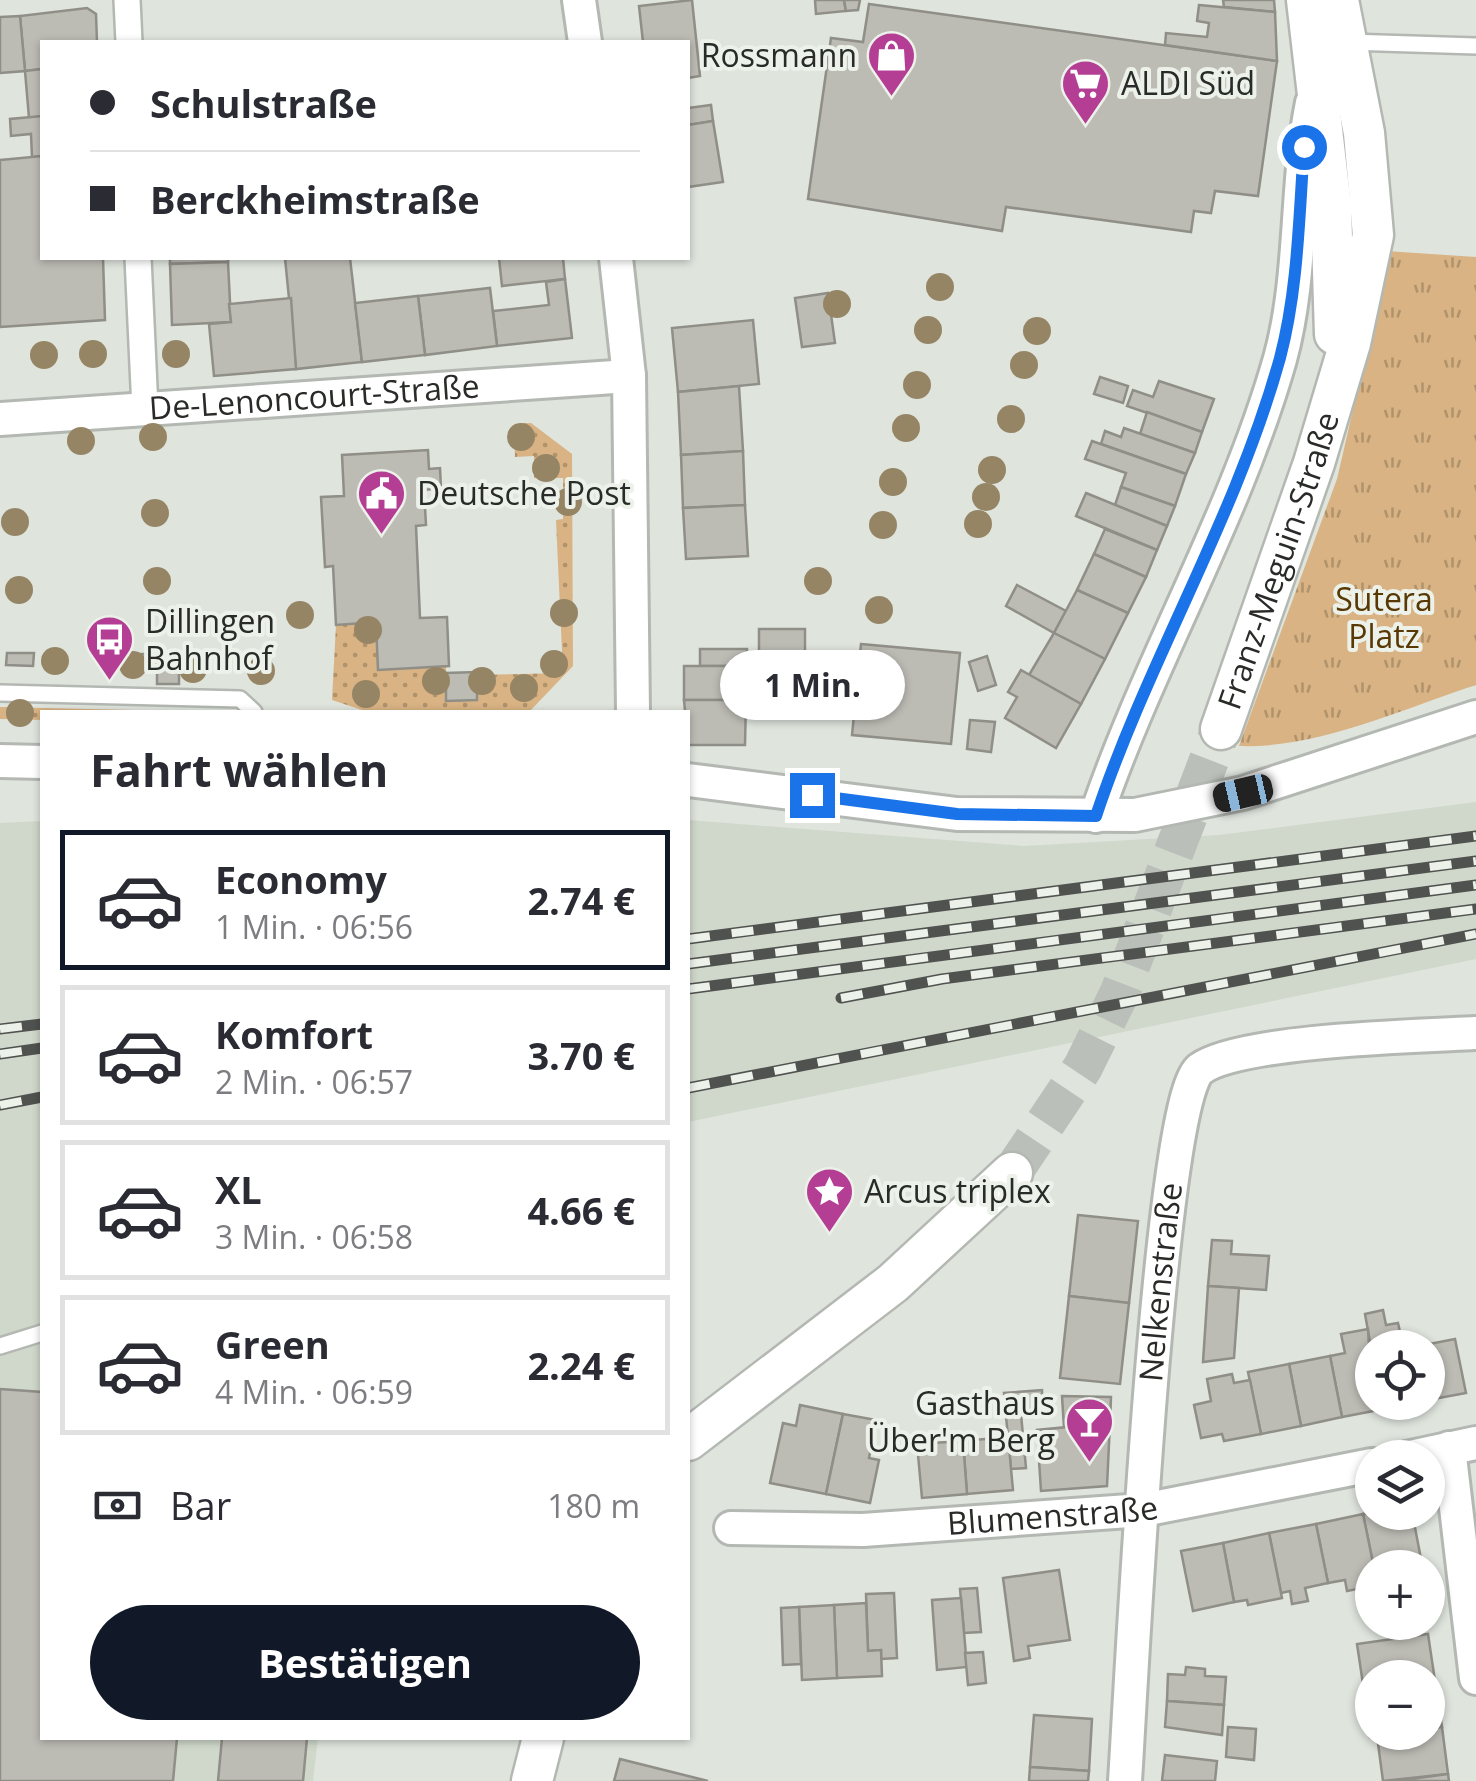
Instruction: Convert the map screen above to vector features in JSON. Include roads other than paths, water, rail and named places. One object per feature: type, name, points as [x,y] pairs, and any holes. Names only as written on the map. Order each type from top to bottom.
[{"type":"street","points":[[127,0],[129,40]]},
{"type":"street","points":[[579,0],[585,40]]},
{"type":"street","name":"Franz-Meguin-Straße","points":[[1307,0],[1331,207],[1335,393]]},
{"type":"street","name":"Franz-Meguin-Straße","points":[[1222,729],[1335,393],[1373,235],[1364,133],[1338,0]]},
{"type":"street","points":[[1096,816],[1126,726],[1236,484],[1280,357],[1296,250],[1304,147],[1316,84]]},
{"type":"street","points":[[138,260],[145,409]]},
{"type":"street","points":[[616,260],[629,376],[633,710]]},
{"type":"street","name":"De-Lenoncourt-Straße","points":[[0,419],[629,376]]},
{"type":"street","points":[[690,780],[957,814],[1152,813],[1243,793],[1476,717]]},
{"type":"street","points":[[0,762],[40,762]]},
{"type":"street","name":"Nelkenstraße","points":[[1125,1781],[1168,1202],[1185,1094],[1196,1072],[1218,1058],[1350,1040],[1476,1033]]},
{"type":"street","points":[[690,1438],[893,1283],[1012,1172]]},
{"type":"street","points":[[1463,1446],[1476,1678]]},
{"type":"street","name":"Blumenstraße","points":[[731,1528],[863,1530],[1143,1510],[1355,1467]]},
{"type":"street","points":[[532,1781],[542,1740]]},
{"type":"lane","points":[[1348,42],[1476,46]]},
{"type":"lane","points":[[0,693],[240,698],[252,710]]},
{"type":"lane","points":[[0,1346],[40,1333]]},
{"type":"tunnel","points":[[1012,1173],[1083,1067],[1120,992],[1221,729]]},
{"type":"railway","points":[[690,939],[1476,836]]},
{"type":"railway","points":[[690,964],[1476,861]]},
{"type":"railway","points":[[690,989],[1476,885]]},
{"type":"railway","points":[[841,998],[942,979],[1476,909]]},
{"type":"railway","points":[[690,1088],[1476,934]]},
{"type":"railway","points":[[0,1029],[40,1024]]},
{"type":"railway","points":[[0,1054],[40,1048]]},
{"type":"railway","points":[[0,1105],[40,1097]]},
{"type":"place","name":"Rossmann","points":[[892,98]]},
{"type":"place","name":"ALDI Süd","points":[[1086,126]]},
{"type":"place","name":"Deutsche Post","points":[[382,536]]},
{"type":"place","name":"Dillingen Bahnhof","points":[[110,682]]},
{"type":"place","name":"Arcus triplex","points":[[829,1234]]},
{"type":"place","name":"Gasthaus Über'm Berg","points":[[1090,1464]]},
{"type":"park label","name":"Sutera Platz","points":[[1384,618]]}]
